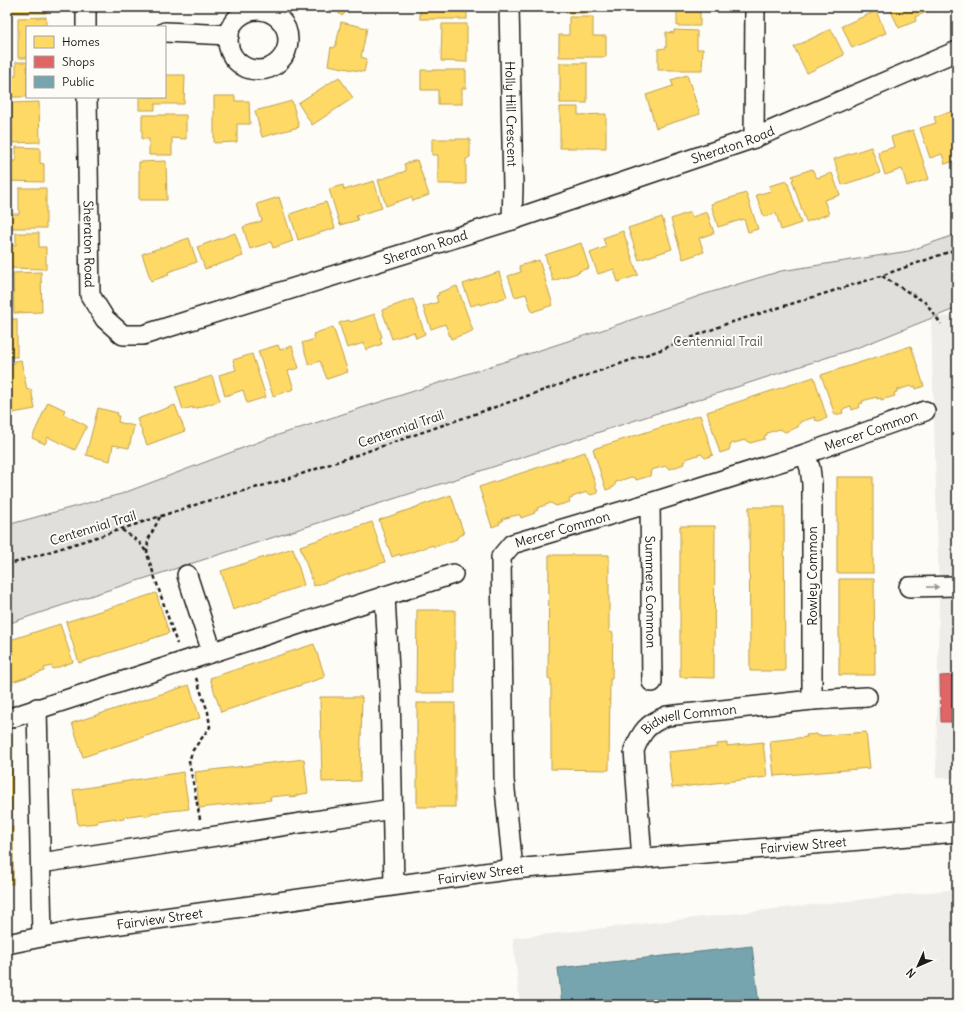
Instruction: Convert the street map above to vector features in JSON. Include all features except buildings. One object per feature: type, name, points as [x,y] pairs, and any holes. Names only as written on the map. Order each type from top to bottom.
[{"type":"street","points":[[86,7],[86,26]]},
{"type":"street","name":"Holly Hill Crescent","points":[[509,7],[512,220]]},
{"type":"street","points":[[754,138],[755,7]]},
{"type":"street","points":[[166,32],[228,35]]},
{"type":"street","name":"Sheraton Road","points":[[87,98],[90,295],[105,319],[123,335],[143,335],[512,220],[754,138],[957,51]]},
{"type":"street","name":"Mercer Common","points":[[513,869],[504,780],[501,557],[512,544],[650,503],[805,454],[926,411]]},
{"type":"street","name":"Rowley Common","points":[[805,454],[810,468],[812,484],[812,700]]},
{"type":"street","name":"Summers Common","points":[[650,503],[652,682]]},
{"type":"street","points":[[7,719],[453,574]]},
{"type":"street","points":[[187,575],[212,652]]},
{"type":"street","points":[[909,587],[957,586]]},
{"type":"street","points":[[385,596],[390,690],[394,885]]},
{"type":"street","name":"Bidwell Common","points":[[642,859],[634,750],[641,734],[648,725],[667,716],[812,700],[866,698]]},
{"type":"street","points":[[38,708],[42,936]]},
{"type":"street","points":[[41,863],[392,809]]},
{"type":"street","name":"Fairview Street","points":[[7,944],[71,931],[513,869],[957,832]]},
{"type":"path","name":"Centennial Trail","points":[[7,565],[207,501],[295,476],[660,350],[726,324],[882,276],[957,249]]},
{"type":"path","points":[[882,276],[926,303],[941,324]]},
{"type":"path","points":[[147,554],[148,540],[160,517]]},
{"type":"path","points":[[121,529],[139,542],[147,554],[186,661],[209,718],[210,727],[193,750],[189,761],[205,837]]},
{"type":"shaded area","points":[[957,316],[957,778],[936,778],[939,595],[931,317]]},
{"type":"shaded area","points":[[957,889],[957,1005],[520,1005],[513,938]]},
{"type":"green space","name":"Centennial Trail","points":[[957,234],[957,308],[862,346],[7,624],[7,525],[121,494],[269,438],[605,329],[702,295],[781,271],[909,251]]}]
